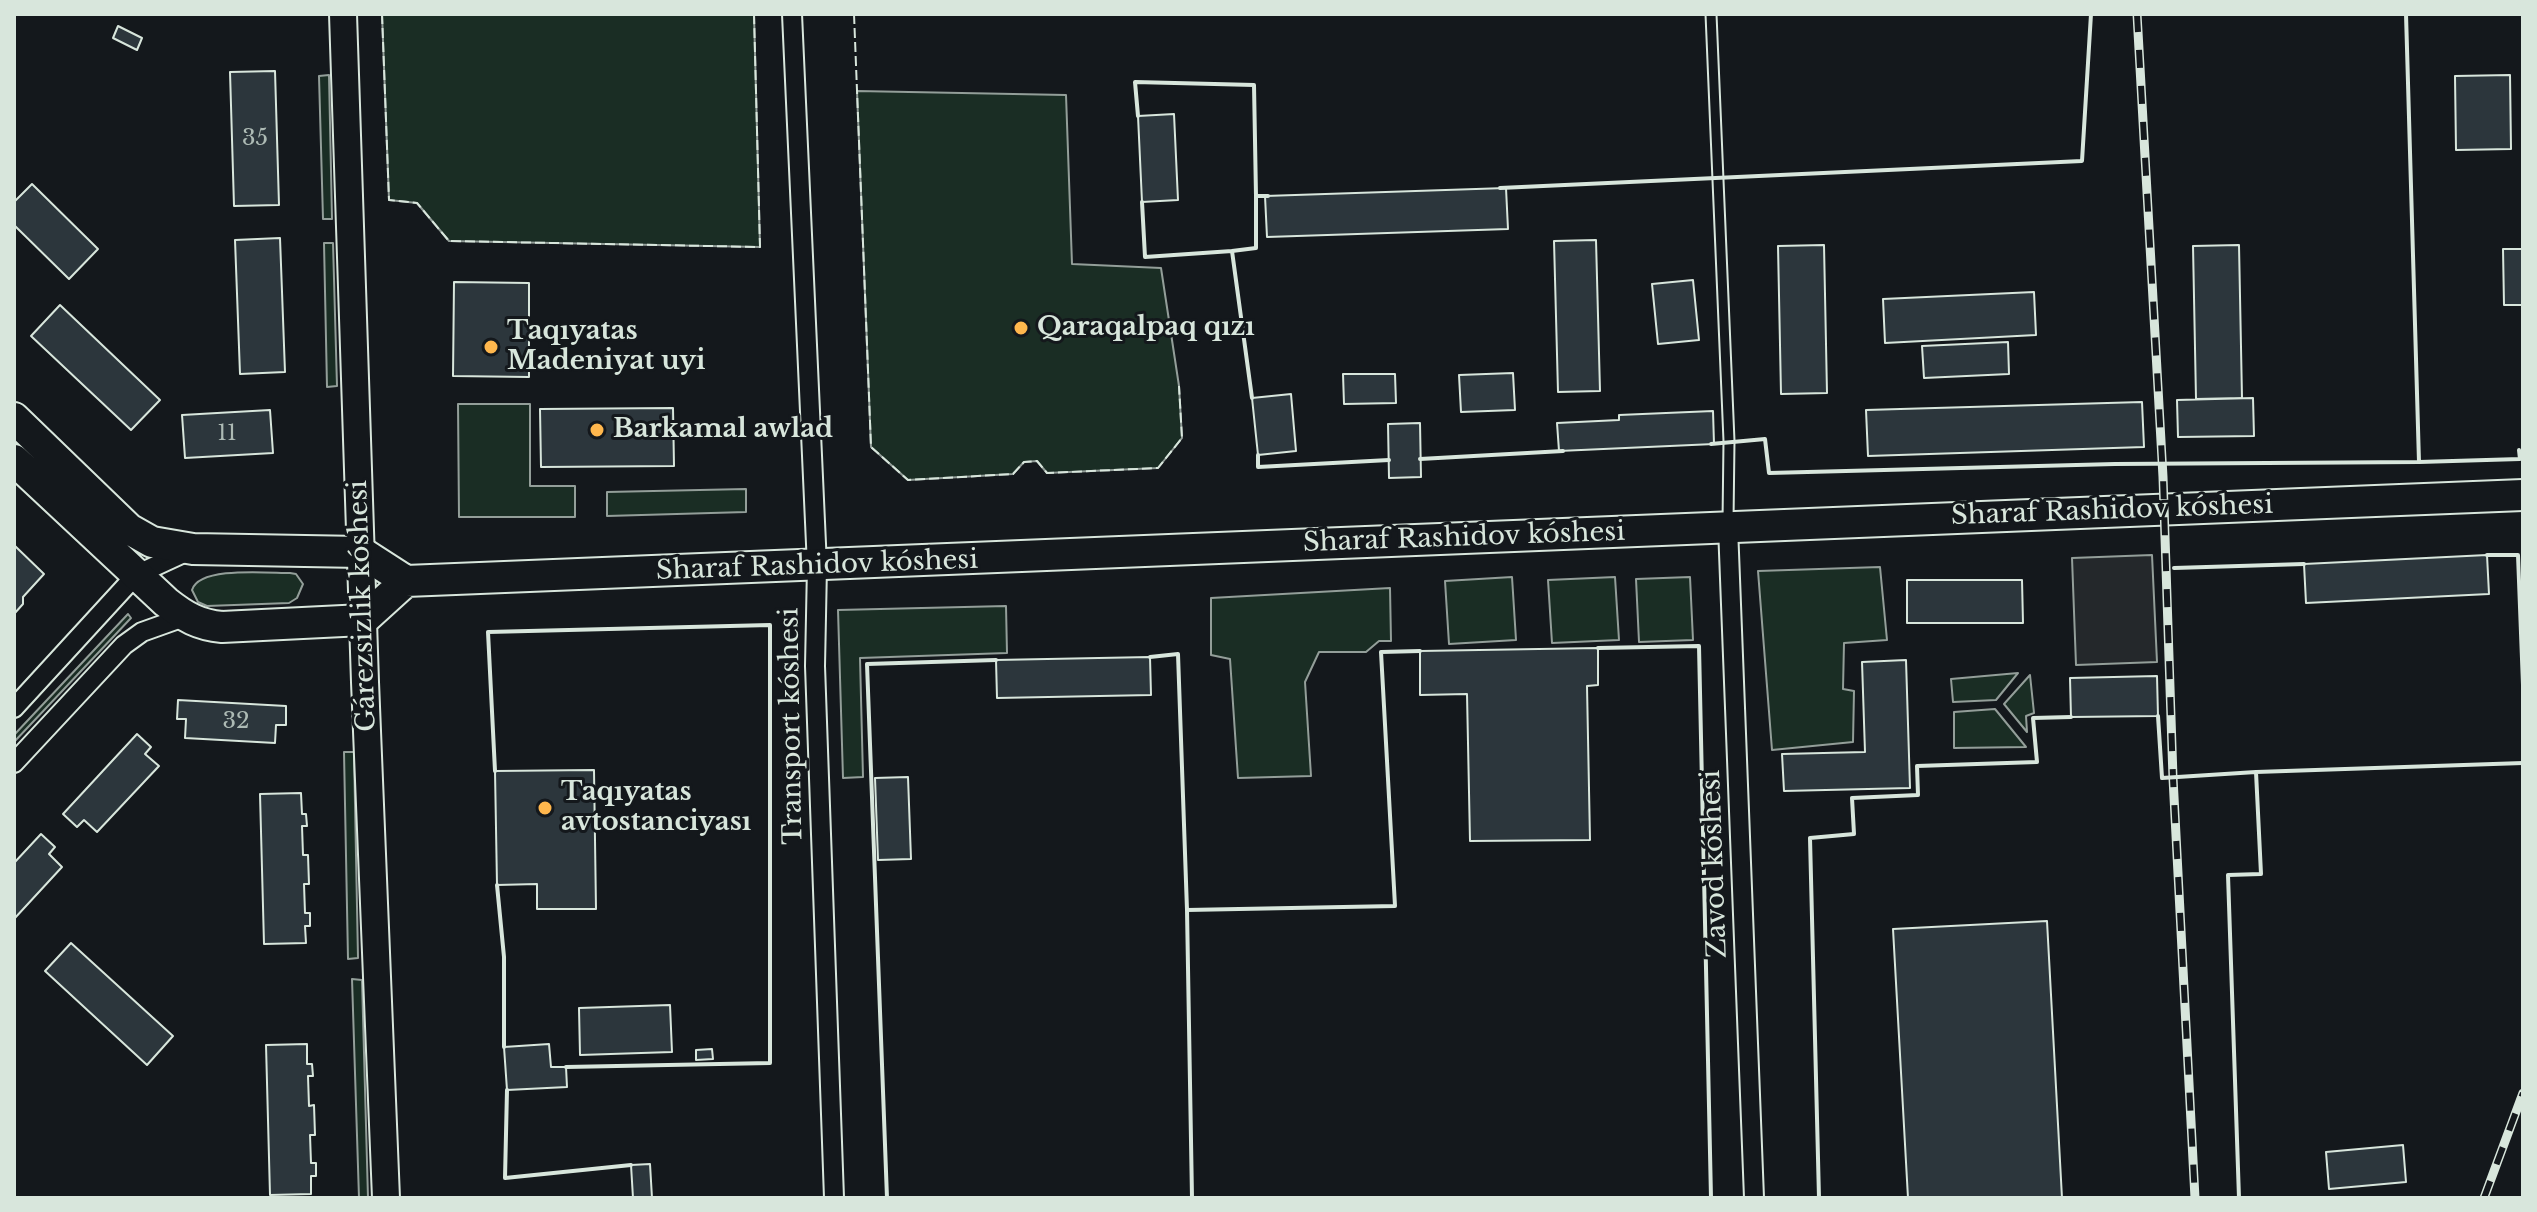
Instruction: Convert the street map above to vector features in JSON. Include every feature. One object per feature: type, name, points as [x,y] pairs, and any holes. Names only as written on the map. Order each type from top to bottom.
[{"type":"main road","points":[[14,418],[120,539],[136,575],[184,617],[203,626],[363,620],[406,581],[361,552],[193,549],[120,539],[14,460]]},
{"type":"main road","name":"Sharaf Rashidov kóshesi","points":[[406,581],[2523,495]]},
{"type":"street","name":"Gárezsizlik kóshesi","points":[[343,14],[386,1198]]},
{"type":"street","name":"Transport kóshesi","points":[[792,14],[817,566],[815,666],[834,1198]]},
{"type":"street","name":"Zavod kóshesi","points":[[1728,527],[1754,1198]]},
{"type":"street","points":[[14,708],[136,575],[193,549]]},
{"type":"street","points":[[14,763],[124,645],[142,632],[184,617]]},
{"type":"lane","points":[[1711,14],[1729,441],[1728,527]]},
{"type":"green space","points":[[382,14],[754,14],[760,247],[449,241],[417,203],[389,200]]},
{"type":"green space","points":[[329,75],[332,219],[323,219],[319,76]]},
{"type":"green space","points":[[857,91],[1066,95],[1072,264],[1161,268],[1179,386],[1182,438],[1158,468],[1047,473],[1037,461],[1024,462],[1013,474],[908,480],[871,447]]},
{"type":"green space","points":[[324,243],[333,243],[337,386],[327,387]]},
{"type":"green space","points":[[458,404],[530,404],[530,486],[575,486],[575,517],[459,517]]},
{"type":"green space","points":[[746,489],[746,512],[607,516],[607,492]]},
{"type":"green space","points":[[1880,567],[1887,640],[1844,643],[1843,689],[1854,691],[1853,742],[1772,750],[1758,571]]},
{"type":"green space","points":[[220,574],[296,574],[303,584],[297,598],[289,603],[207,606],[198,602],[192,590],[197,582]]},
{"type":"green space","points":[[1512,577],[1516,640],[1449,644],[1445,581]]},
{"type":"green space","points":[[1615,577],[1619,640],[1552,643],[1548,580]]},
{"type":"green space","points":[[1690,577],[1693,640],[1639,642],[1636,579]]},
{"type":"green space","points":[[1390,588],[1391,641],[1379,641],[1366,652],[1319,652],[1305,682],[1311,776],[1238,778],[1230,659],[1211,655],[1211,598]]},
{"type":"green space","points":[[1006,606],[1007,653],[860,658],[863,777],[843,778],[838,610]]},
{"type":"green space","points":[[128,614],[131,618],[14,742],[14,735]]},
{"type":"green space","points":[[2018,673],[1996,700],[1953,702],[1951,679]]},
{"type":"green space","points":[[2030,675],[2034,713],[2026,716],[2027,732],[2004,704]]},
{"type":"green space","points":[[1995,709],[2026,747],[1954,748],[1954,712]]},
{"type":"green space","points":[[344,752],[354,752],[358,958],[348,959]]},
{"type":"green space","points":[[352,979],[362,980],[368,1198],[359,1198]]},
{"type":"shaded area","points":[[2152,555],[2157,662],[2076,665],[2072,558]]},
{"type":"building","points":[[118,26],[142,38],[137,50],[113,38]]},
{"type":"building","points":[[275,71],[279,205],[234,206],[230,72]]},
{"type":"building","points":[[2510,75],[2511,149],[2456,150],[2455,76]]},
{"type":"building","points":[[1174,114],[1178,200],[1142,202],[1138,116]]},
{"type":"building","points":[[32,184],[98,249],[69,279],[14,225],[14,202]]},
{"type":"building","points":[[1506,188],[1508,229],[1267,237],[1265,196]]},
{"type":"building","points":[[280,238],[285,372],[240,374],[235,240]]},
{"type":"building","points":[[1596,240],[1600,391],[1558,392],[1554,241]]},
{"type":"building","points":[[1824,245],[1827,393],[1781,394],[1778,246]]},
{"type":"building","points":[[2239,245],[2242,398],[2196,399],[2193,246]]},
{"type":"building","points":[[2503,249],[2523,249],[2523,305],[2504,305]]},
{"type":"building","points":[[1693,280],[1699,340],[1658,344],[1652,284]]},
{"type":"building","name":"Taqıyatas Madeniyat uyi","points":[[454,282],[529,283],[529,377],[453,376]]},
{"type":"building","points":[[2034,292],[2036,335],[1885,343],[1883,299]]},
{"type":"building","points":[[60,305],[160,400],[131,430],[31,336]]},
{"type":"building","points":[[2008,342],[2009,374],[1924,378],[1922,346]]},
{"type":"building","points":[[1513,373],[1515,410],[1461,412],[1459,375]]},
{"type":"building","points":[[1343,374],[1395,374],[1396,403],[1344,404]]},
{"type":"building","points":[[1291,394],[1296,451],[1258,455],[1252,398]]},
{"type":"building","points":[[2253,398],[2254,436],[2178,437],[2177,400]]},
{"type":"building","points":[[2142,402],[2144,447],[1868,456],[1866,410]]},
{"type":"building","points":[[673,408],[674,466],[541,467],[540,409]]},
{"type":"building","points":[[270,410],[273,453],[185,458],[182,415]]},
{"type":"building","points":[[1713,411],[1714,444],[1559,451],[1557,423],[1619,420],[1619,415]]},
{"type":"building","points":[[1420,423],[1421,477],[1389,478],[1388,424]]},
{"type":"building","points":[[14,545],[44,574],[23,597],[23,604],[14,614]]},
{"type":"building","points":[[2487,555],[2489,594],[2306,603],[2304,564]]},
{"type":"building","points":[[1907,580],[2022,580],[2023,623],[1907,623]]},
{"type":"building","points":[[1598,648],[1598,685],[1587,686],[1590,840],[1470,841],[1467,694],[1420,695],[1420,651]]},
{"type":"building","points":[[1150,657],[1151,695],[997,698],[996,660]]},
{"type":"building","points":[[1906,660],[1910,788],[1784,791],[1782,754],[1865,752],[1862,662]]},
{"type":"building","points":[[2157,676],[2158,716],[2071,717],[2070,678]]},
{"type":"building","points":[[178,700],[286,706],[286,725],[276,725],[275,743],[185,738],[186,719],[177,719]]},
{"type":"building","points":[[137,734],[151,747],[145,754],[159,766],[97,832],[84,820],[77,827],[63,814]]},
{"type":"building","name":"Taqıyatas avtostanciyası","points":[[594,770],[596,909],[537,909],[537,884],[497,885],[495,771]]},
{"type":"building","points":[[908,777],[911,859],[878,860],[875,778]]},
{"type":"building","points":[[301,793],[302,814],[306,814],[307,826],[302,826],[303,855],[308,855],[309,884],[304,884],[305,913],[310,913],[310,926],[305,926],[306,943],[264,944],[260,794]]},
{"type":"building","points":[[41,834],[55,847],[49,854],[62,867],[14,919],[14,863]]},
{"type":"building","points":[[2047,921],[2062,1198],[1908,1198],[1893,929]]},
{"type":"building","points":[[71,943],[173,1036],[147,1065],[45,971]]},
{"type":"building","points":[[670,1005],[672,1052],[580,1055],[579,1008]]},
{"type":"building","points":[[307,1044],[307,1064],[312,1064],[313,1076],[308,1076],[309,1106],[314,1105],[315,1135],[310,1135],[311,1163],[316,1163],[316,1176],[311,1176],[311,1194],[270,1195],[266,1045]]},
{"type":"building","points":[[549,1044],[551,1067],[566,1067],[567,1087],[507,1090],[504,1047]]},
{"type":"building","points":[[712,1049],[713,1059],[696,1060],[696,1050]]},
{"type":"building","points":[[2403,1145],[2406,1182],[2329,1189],[2326,1152]]},
{"type":"building","points":[[650,1164],[652,1198],[633,1198],[631,1165]]},
{"type":"railway","points":[[2137,14],[2163,477],[2173,778],[2195,1198]]},
{"type":"railway","points":[[2484,1198],[2523,1093]]},
{"type":"fence","points":[[382,14],[389,200],[417,203],[449,241],[760,247],[754,14]]},
{"type":"fence","points":[[854,14],[871,447],[908,480],[1013,474],[1024,462],[1037,461],[1047,473],[1158,468],[1182,438],[1179,386]]},
{"type":"wall","points":[[1500,188],[2082,161],[2091,14]]},
{"type":"wall","points":[[1711,444],[1765,439],[1769,473],[2115,464],[2419,462],[2406,14]]},
{"type":"wall","points":[[1138,116],[1135,82],[1254,85],[1256,196],[1268,196]]},
{"type":"wall","points":[[1252,398],[1232,251],[1256,248],[1256,196]]},
{"type":"wall","points":[[1142,202],[1145,257],[1232,251]]},
{"type":"wall","points":[[2419,462],[2520,459],[2519,450]]},
{"type":"wall","points":[[1420,459],[1563,451]]},
{"type":"wall","points":[[1258,455],[1258,467],[1389,460]]},
{"type":"wall","points":[[2487,555],[2518,555],[2523,685]]},
{"type":"wall","points":[[2174,568],[2304,564]]},
{"type":"wall","points":[[495,771],[488,632],[770,625],[770,1063],[566,1067]]},
{"type":"wall","points":[[1598,648],[1699,646],[1711,1198]]},
{"type":"wall","points":[[1187,910],[1395,906],[1381,652],[1420,651]]},
{"type":"wall","points":[[1150,657],[1178,654],[1187,910],[1192,1198]]},
{"type":"wall","points":[[887,1198],[867,664],[996,660]]},
{"type":"wall","points":[[2158,716],[2162,778],[2523,763]]},
{"type":"wall","points":[[1819,1198],[1810,838],[1854,834],[1852,798],[1918,795],[1917,766],[2037,762],[2033,718],[2071,717]]},
{"type":"wall","points":[[2239,1198],[2228,875],[2261,874],[2256,772]]},
{"type":"wall","points":[[497,885],[504,957],[504,1047]]},
{"type":"wall","points":[[507,1090],[505,1178],[631,1165]]},
{"type":"place","name":"Qaraqalpaq qızı","points":[[1021,328]]},
{"type":"place","name":"Taqıyatas Madeniyat uyi","points":[[491,347]]},
{"type":"place","name":"Barkamal awlad","points":[[597,430]]},
{"type":"place","name":"Taqıyatas avtostanciyası","points":[[545,808]]}]
